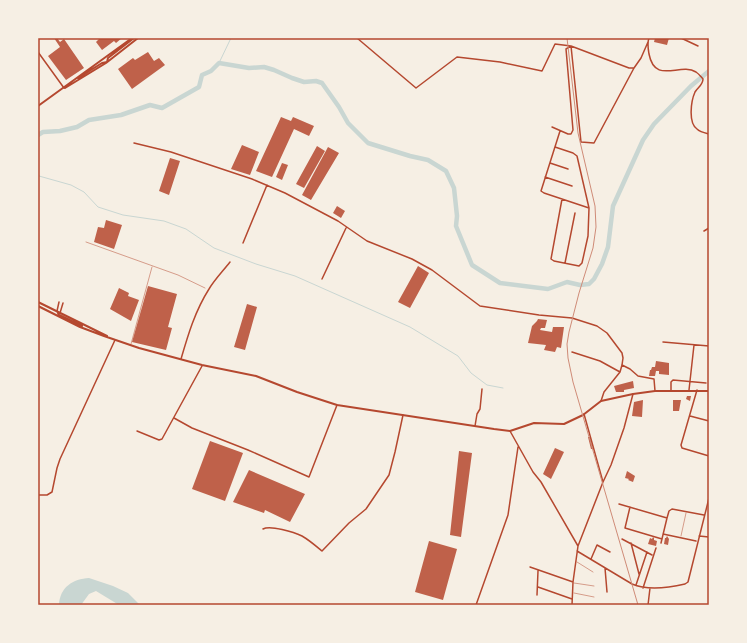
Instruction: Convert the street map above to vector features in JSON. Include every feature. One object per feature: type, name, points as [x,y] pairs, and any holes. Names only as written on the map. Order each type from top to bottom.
[{"type":"main road","points":[[107,62],[108,58],[133,38]]},
{"type":"main road","points":[[64,88],[133,38]]},
{"type":"main road","points":[[38,106],[107,62],[138,38]]},
{"type":"main road","points":[[68,84],[102,63],[107,62]]},
{"type":"main road","points":[[38,304],[116,340]]},
{"type":"main road","points":[[38,304],[93,332],[116,340],[202,365],[256,376],[296,392],[337,405],[510,431],[534,423],[564,424],[584,414],[601,401],[633,394],[671,390],[709,391]]},
{"type":"main road","points":[[58,312],[93,332]]},
{"type":"street","points":[[357,38],[416,88],[457,57],[500,62],[542,71],[555,44],[571,46],[629,68],[634,68]]},
{"type":"street","points":[[571,46],[581,142],[594,143],[634,68],[641,58],[649,38]]},
{"type":"street","points":[[681,38],[698,46]]},
{"type":"street","points":[[648,42],[650,58],[655,67],[665,72],[684,70],[697,72],[703,79],[702,84],[692,99],[691,112],[694,127],[709,134]]},
{"type":"street","points":[[552,127],[568,134],[571,134],[573,130],[565,50],[571,46]]},
{"type":"street","points":[[38,52],[64,88]]},
{"type":"street","points":[[560,131],[541,189],[542,192],[589,208]]},
{"type":"street","points":[[134,143],[171,152],[268,185],[338,221],[346,228],[367,241],[432,270],[480,306],[539,315],[572,318],[597,326],[608,333],[622,353],[622,365],[620,372],[604,392],[601,401]]},
{"type":"street","points":[[555,147],[573,153],[577,156],[589,208],[587,247],[581,264],[577,266],[551,259],[562,199]]},
{"type":"street","points":[[550,163],[568,169]]},
{"type":"street","points":[[545,177],[572,186]]},
{"type":"street","points":[[243,243],[268,185]]},
{"type":"street","points":[[565,263],[575,213]]},
{"type":"street","points":[[322,279],[346,228]]},
{"type":"street","points":[[704,231],[709,228]]},
{"type":"street","points":[[181,359],[191,325],[198,308],[212,284],[230,262]]},
{"type":"street","points":[[58,312],[59,302]]},
{"type":"street","points":[[58,312],[63,303]]},
{"type":"street","points":[[38,495],[47,495],[52,492],[60,459],[116,340]]},
{"type":"street","points":[[663,342],[709,346]]},
{"type":"street","points":[[689,390],[694,345]]},
{"type":"street","points":[[572,352],[600,361],[620,372]]},
{"type":"street","points":[[137,431],[160,440],[174,418],[202,365]]},
{"type":"street","points":[[622,365],[630,369],[638,376],[654,379],[655,391]]},
{"type":"street","points":[[671,390],[671,382],[674,380],[706,383]]},
{"type":"street","points":[[475,426],[477,414],[480,409],[482,390]]},
{"type":"street","points":[[697,390],[681,445],[682,448],[709,456]]},
{"type":"street","points":[[572,605],[573,582],[578,546],[603,482],[608,474],[624,428],[633,394]]},
{"type":"street","points":[[174,418],[187,426],[248,450],[309,477],[337,405]]},
{"type":"street","points":[[584,414],[603,482]]},
{"type":"street","points":[[263,529],[267,527],[274,528],[301,535],[322,551],[349,523],[366,509],[389,475],[403,415]]},
{"type":"street","points":[[690,416],[709,421]]},
{"type":"street","points":[[510,431],[518,447],[541,482],[578,546]]},
{"type":"street","points":[[476,605],[508,515],[518,447]]},
{"type":"street","points":[[601,472],[604,475],[608,474]]},
{"type":"street","points":[[577,550],[636,586],[650,588],[685,584],[688,582],[709,498]]},
{"type":"street","points":[[619,504],[667,518]]},
{"type":"street","points":[[630,507],[625,528],[662,539]]},
{"type":"street","points":[[661,543],[669,511],[672,509],[704,515]]},
{"type":"street","points":[[663,534],[697,542]]},
{"type":"street","points":[[699,535],[709,537]]},
{"type":"street","points":[[622,538],[652,555]]},
{"type":"street","points":[[631,543],[639,575]]},
{"type":"street","points":[[591,559],[597,545],[610,552]]},
{"type":"street","points":[[643,588],[656,548]]},
{"type":"street","points":[[636,586],[647,552]]},
{"type":"street","points":[[530,567],[573,582]]},
{"type":"street","points":[[605,568],[607,592]]},
{"type":"street","points":[[537,595],[538,570]]},
{"type":"street","points":[[538,587],[572,599]]},
{"type":"street","points":[[648,605],[650,588]]},
{"type":"lane","points":[[86,242],[178,275],[205,288]]},
{"type":"lane","points":[[131,345],[153,266]]},
{"type":"lane","points":[[680,538],[686,512]]},
{"type":"lane","points":[[576,561],[594,572]]},
{"type":"lane","points":[[573,582],[594,586]]},
{"type":"lane","points":[[572,593],[594,597]]},
{"type":"shaded area","points":[[89,578],[128,593],[140,605],[119,605],[96,591],[89,594],[81,605],[59,605],[62,593],[68,585],[78,580]]},
{"type":"building","points":[[54,38],[57,38],[60,42],[64,39],[84,68],[66,80],[48,56],[60,47]]},
{"type":"building","points":[[100,38],[122,38],[116,43],[114,41],[102,50],[96,42]]},
{"type":"building","points":[[655,38],[669,38],[667,45],[654,42]]},
{"type":"building","points":[[148,52],[154,61],[159,58],[165,65],[132,89],[118,69],[133,58],[135,60]]},
{"type":"building","points":[[281,117],[291,121],[293,117],[314,126],[309,136],[294,129],[272,177],[256,171]]},
{"type":"building","points":[[242,145],[259,152],[250,175],[231,169]]},
{"type":"building","points":[[317,146],[325,151],[304,188],[296,184]]},
{"type":"building","points":[[328,147],[339,153],[311,200],[302,195]]},
{"type":"building","points":[[170,158],[180,161],[169,195],[159,191]]},
{"type":"building","points":[[282,163],[288,165],[282,180],[276,177]]},
{"type":"building","points":[[337,206],[345,211],[341,218],[333,213]]},
{"type":"building","points":[[106,220],[122,225],[114,249],[94,242],[98,227],[104,228]]},
{"type":"building","points":[[418,266],[429,273],[410,308],[398,302]]},
{"type":"building","points":[[148,286],[177,294],[168,327],[172,328],[166,350],[132,342]]},
{"type":"building","points":[[119,288],[129,293],[128,296],[139,300],[131,321],[110,309]]},
{"type":"building","points":[[247,304],[257,307],[245,350],[234,347]]},
{"type":"building","points":[[538,319],[547,320],[545,328],[541,328],[540,330],[552,332],[553,327],[564,327],[561,348],[557,347],[555,352],[544,350],[546,345],[528,343],[532,326]]},
{"type":"building","points":[[656,361],[669,363],[669,375],[659,374],[659,371],[656,371],[655,376],[649,376],[652,367],[655,367]]},
{"type":"building","points":[[633,381],[634,388],[624,390],[624,392],[616,392],[614,386]]},
{"type":"building","points":[[687,396],[691,396],[690,401],[686,399]]},
{"type":"building","points":[[643,400],[642,417],[632,416],[634,402]]},
{"type":"building","points":[[673,400],[681,400],[679,411],[673,411]]},
{"type":"building","points":[[588,437],[590,437],[593,449],[591,449]]},
{"type":"building","points":[[210,441],[243,453],[225,501],[192,489]]},
{"type":"building","points":[[555,448],[564,452],[551,479],[543,474]]},
{"type":"building","points":[[459,451],[472,453],[461,537],[450,535]]},
{"type":"building","points":[[249,470],[305,494],[290,522],[265,510],[264,513],[233,502]]},
{"type":"building","points":[[627,471],[635,476],[633,482],[625,478]]},
{"type":"building","points":[[667,536],[669,539],[668,545],[664,544]]},
{"type":"building","points":[[653,537],[654,540],[657,541],[656,546],[648,544],[650,538],[652,539]]},
{"type":"building","points":[[429,541],[457,549],[443,600],[415,592]]},
{"type":"waterway","points":[[219,63],[231,38]]},
{"type":"waterway","points":[[38,135],[43,132],[60,131],[77,127],[89,120],[121,115],[150,105],[162,108],[199,87],[202,75],[211,71],[219,63],[249,68],[264,67],[304,82],[316,81],[322,83],[348,123],[368,143],[428,160],[446,171],[454,188],[457,216],[456,226],[472,265],[500,283],[548,289],[567,282],[580,285],[589,284],[594,279],[602,264],[608,247],[613,206],[643,140],[654,124],[691,86],[709,71]]},
{"type":"waterway","points":[[38,172],[39,176],[71,185],[84,192],[98,207],[123,215],[164,221],[186,229],[214,248],[256,264],[295,276],[410,327],[458,356],[471,373],[487,385],[503,388]]},
{"type":"railway","points":[[567,38],[578,133],[595,206],[596,227],[593,248],[569,332],[567,344],[568,358],[573,382],[638,605]]}]
